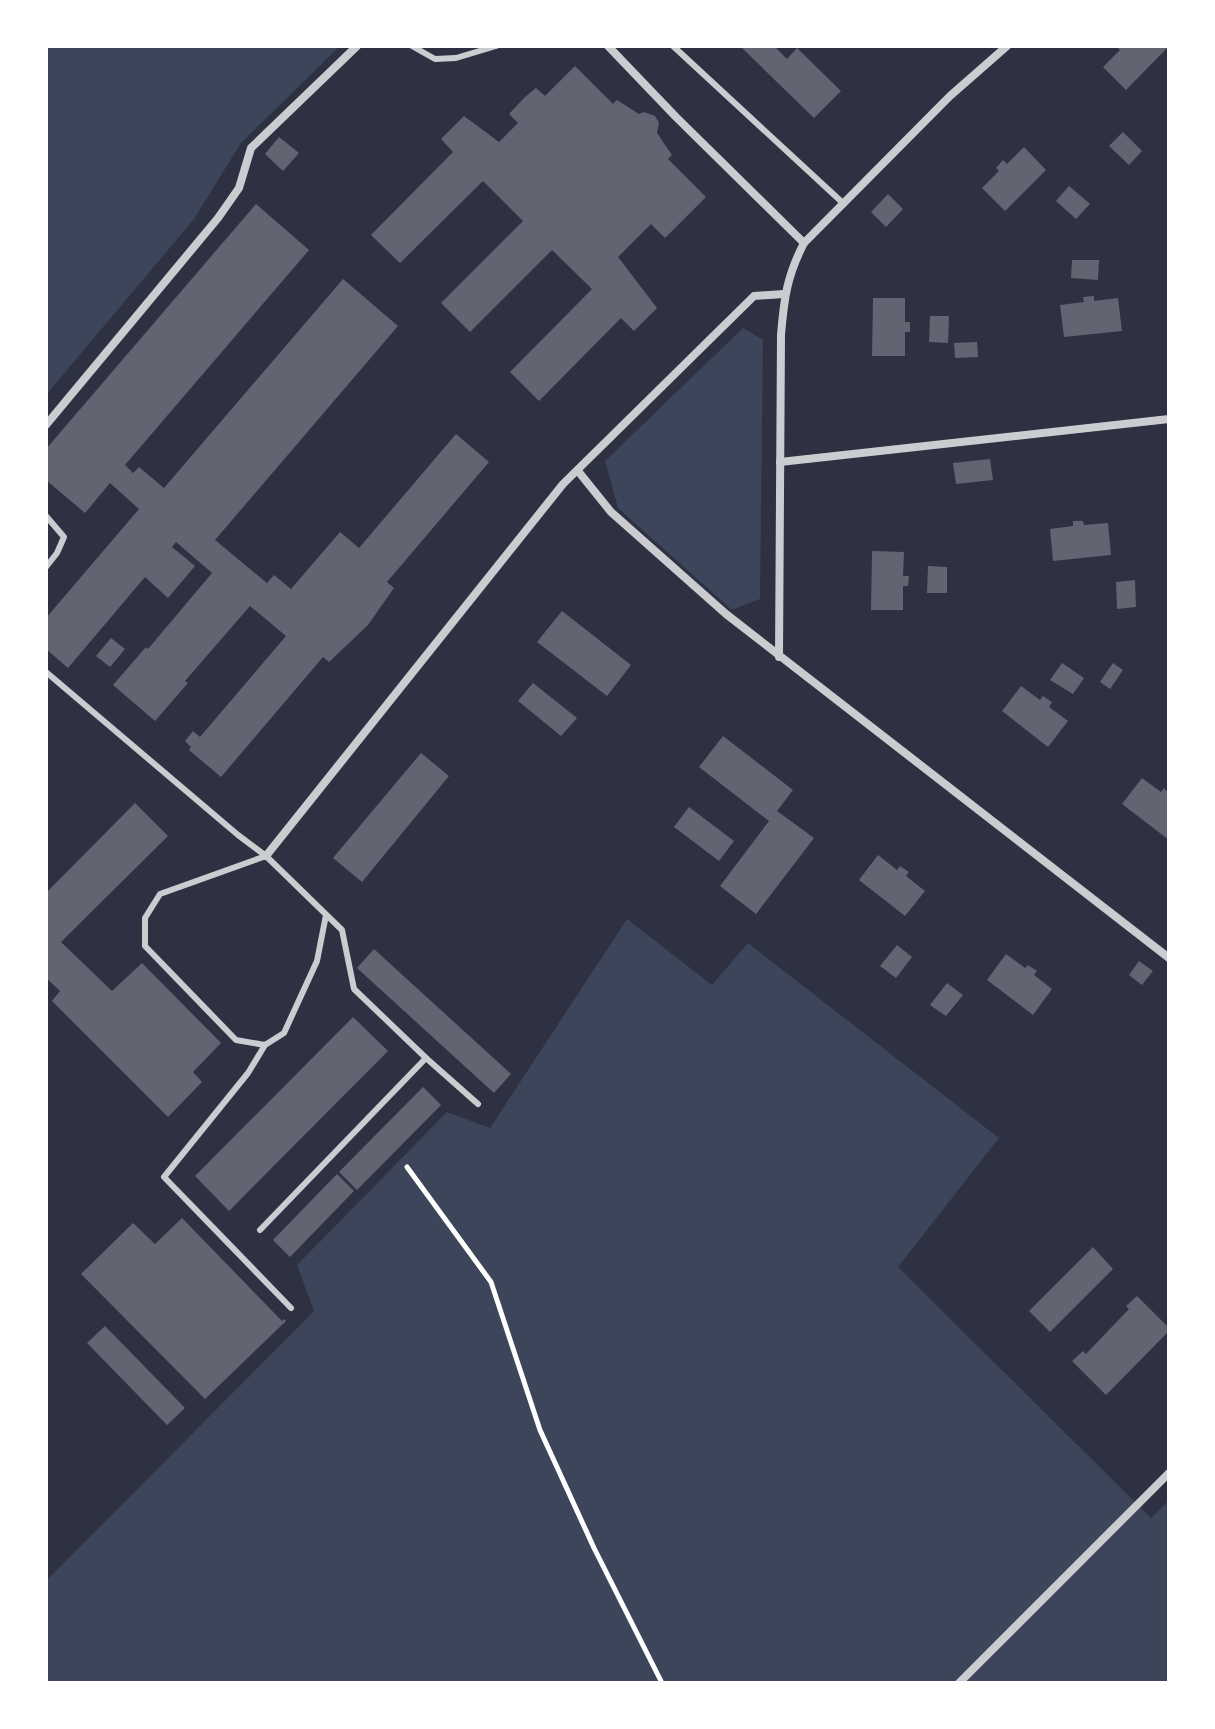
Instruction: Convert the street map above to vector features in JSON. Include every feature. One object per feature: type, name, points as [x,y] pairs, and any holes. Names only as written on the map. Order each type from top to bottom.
[{"type":"street","points":[[46,425],[218,218],[239,188],[251,148],[357,46]]},
{"type":"street","points":[[608,46],[804,243]]},
{"type":"street","points":[[779,657],[784,294],[790,270],[804,243],[950,96],[1007,46]]},
{"type":"street","points":[[266,856],[563,484],[754,296],[784,294]]},
{"type":"street","points":[[780,462],[1169,419]]},
{"type":"street","points":[[578,471],[611,512],[726,614],[1169,958]]},
{"type":"street","points":[[959,1683],[1169,1473]]},
{"type":"lane","points":[[412,46],[435,59],[456,58],[496,46]]},
{"type":"lane","points":[[673,46],[844,204]]},
{"type":"lane","points":[[46,516],[64,537],[46,567]]},
{"type":"lane","points":[[46,672],[266,856],[342,930],[354,989],[478,1104]]},
{"type":"lane","points":[[265,1045],[236,1040],[145,946],[145,918],[160,894],[266,856]]},
{"type":"lane","points":[[291,1308],[164,1177],[248,1073],[265,1045],[284,1033],[317,961],[326,915]]},
{"type":"lane","points":[[260,1230],[426,1058]]},
{"type":"path","points":[[407,1167],[491,1282],[540,1430],[594,1548],[662,1683]]},
{"type":"shaded area","points":[[46,46],[340,46],[241,143],[194,219],[46,395]]},
{"type":"shaded area","points":[[743,328],[763,340],[760,599],[732,610],[618,508],[605,461]]},
{"type":"shaded area","points":[[627,919],[712,985],[748,943],[999,1138],[898,1267],[1151,1518],[1169,1500],[1169,1683],[46,1683],[46,1581],[314,1311],[297,1265],[447,1112],[490,1128]]},
{"type":"building","points":[[740,46],[774,46],[787,59],[797,48],[841,91],[814,118]]},
{"type":"building","points":[[1116,46],[1167,48],[1126,90],[1103,67],[1120,50]]},
{"type":"building","points":[[575,66],[613,104],[617,100],[639,114],[644,112],[655,116],[659,123],[657,133],[672,155],[668,159],[706,197],[665,238],[651,224],[618,257],[657,308],[634,331],[621,318],[539,401],[510,372],[592,289],[552,250],[470,332],[441,303],[523,221],[483,181],[400,263],[371,235],[453,152],[441,139],[464,116],[499,142],[518,123],[509,114],[525,97],[536,88],[545,96]]},
{"type":"building","points":[[1123,132],[1142,151],[1129,165],[1109,146]]},
{"type":"building","points":[[279,137],[299,153],[283,171],[265,154]]},
{"type":"building","points":[[1024,147],[1046,170],[1005,211],[982,188],[999,171],[996,168],[1003,160],[1007,164]]},
{"type":"building","points":[[1069,186],[1090,204],[1076,219],[1056,201]]},
{"type":"building","points":[[888,194],[903,209],[886,227],[871,212]]},
{"type":"building","points":[[256,204],[309,250],[125,465],[133,473],[139,467],[164,488],[343,279],[398,326],[215,540],[267,583],[274,575],[291,589],[340,532],[359,548],[456,434],[489,462],[387,582],[394,588],[368,625],[329,662],[323,657],[221,777],[189,750],[191,747],[185,741],[193,731],[200,737],[286,636],[250,606],[155,721],[113,685],[212,573],[176,542],[172,547],[195,566],[168,598],[145,577],[68,668],[46,649],[46,618],[139,509],[110,483],[85,513],[46,480],[46,449]]},
{"type":"building","points":[[1072,260],[1099,260],[1098,280],[1071,278]]},
{"type":"building","points":[[1094,296],[1094,301],[1118,298],[1122,331],[1064,337],[1060,305],[1084,302],[1083,297]]},
{"type":"building","points":[[873,298],[905,298],[905,322],[910,322],[910,332],[905,332],[905,356],[872,356]]},
{"type":"building","points":[[930,316],[949,316],[948,343],[929,342]]},
{"type":"building","points":[[977,342],[978,357],[955,358],[954,343]]},
{"type":"building","points":[[990,459],[993,480],[956,484],[953,463]]},
{"type":"building","points":[[1073,521],[1083,521],[1084,525],[1108,523],[1111,555],[1053,561],[1050,529],[1073,526]]},
{"type":"building","points":[[872,551],[904,552],[903,576],[909,576],[908,586],[903,586],[903,610],[871,610]]},
{"type":"building","points":[[928,566],[947,567],[947,593],[927,593]]},
{"type":"building","points":[[1135,580],[1136,607],[1117,609],[1116,582]]},
{"type":"building","points":[[562,611],[631,665],[607,696],[537,642]]},
{"type":"building","points":[[111,638],[125,649],[110,667],[96,656]]},
{"type":"building","points":[[1062,663],[1084,678],[1073,694],[1050,680]]},
{"type":"building","points":[[1113,663],[1123,670],[1110,689],[1100,682]]},
{"type":"building","points":[[533,683],[577,718],[561,736],[518,701]]},
{"type":"building","points":[[1021,686],[1040,700],[1043,696],[1052,702],[1049,707],[1068,721],[1048,747],[1002,711]]},
{"type":"building","points":[[723,736],[793,790],[777,811],[814,838],[756,914],[720,886],[769,821],[699,767]]},
{"type":"building","points":[[421,753],[449,776],[362,882],[333,858]]},
{"type":"building","points":[[1142,778],[1161,792],[1164,788],[1169,793],[1169,840],[1122,804]]},
{"type":"building","points":[[135,803],[168,836],[61,942],[112,991],[142,963],[221,1043],[193,1072],[202,1082],[168,1117],[52,1001],[60,991],[46,978],[46,893]]},
{"type":"building","points":[[689,807],[734,841],[719,861],[674,827]]},
{"type":"building","points":[[878,855],[897,870],[900,866],[909,872],[906,876],[925,891],[905,916],[859,880]]},
{"type":"building","points":[[897,945],[912,957],[896,978],[880,966]]},
{"type":"building","points":[[374,949],[511,1074],[494,1093],[357,968]]},
{"type":"building","points":[[1006,954],[1025,968],[1028,965],[1037,971],[1034,975],[1052,989],[1033,1015],[987,980]]},
{"type":"building","points":[[1139,961],[1153,971],[1142,985],[1129,975]]},
{"type":"building","points":[[947,983],[963,995],[946,1016],[930,1005]]},
{"type":"building","points":[[353,1017],[388,1051],[229,1211],[195,1176]]},
{"type":"building","points":[[423,1087],[441,1105],[357,1190],[339,1172]]},
{"type":"building","points":[[337,1174],[354,1191],[290,1257],[273,1240]]},
{"type":"building","points":[[182,1218],[282,1321],[286,1321],[205,1399],[81,1274],[133,1223],[155,1244]]},
{"type":"building","points":[[1093,1247],[1113,1269],[1050,1332],[1029,1311]]},
{"type":"building","points":[[1137,1296],[1169,1331],[1106,1395],[1072,1361],[1083,1351],[1086,1354],[1129,1309],[1126,1306]]},
{"type":"building","points":[[105,1326],[185,1408],[167,1425],[87,1343]]}]
